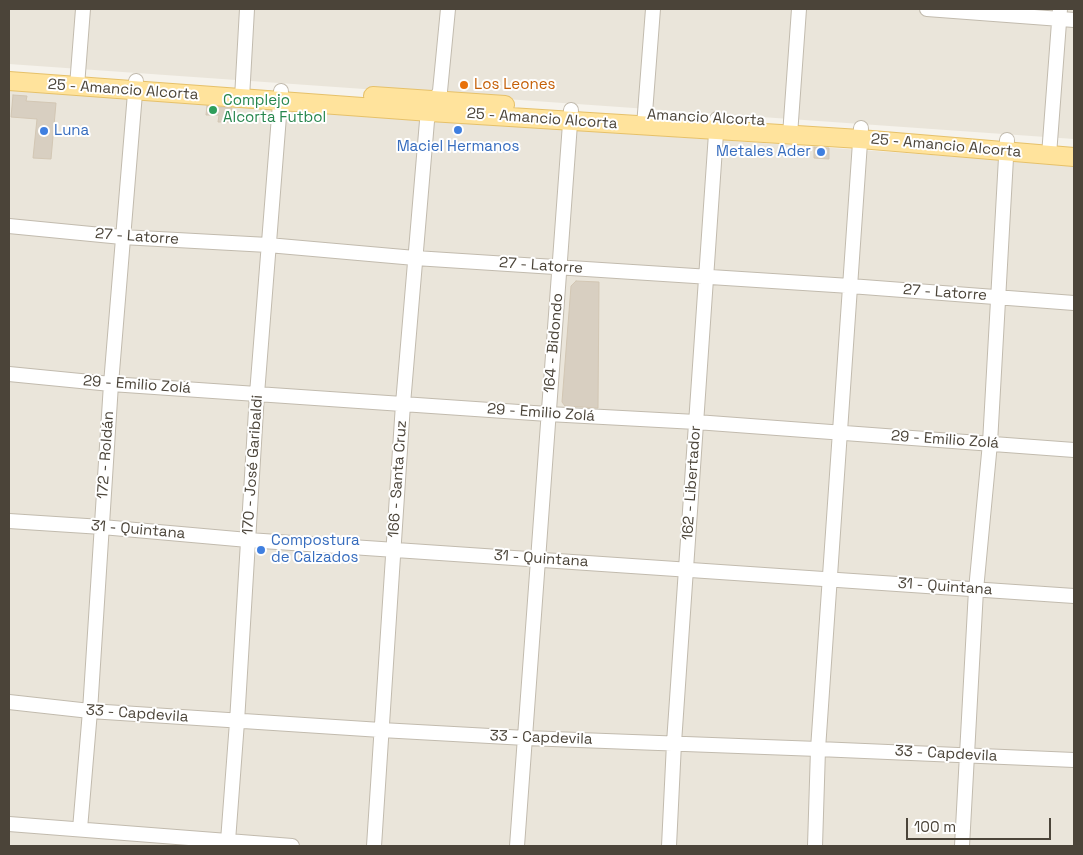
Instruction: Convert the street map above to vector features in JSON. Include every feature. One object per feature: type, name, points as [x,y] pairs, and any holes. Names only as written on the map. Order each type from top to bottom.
[{"type":"main road","points":[[9,72],[77,82],[135,85]]},
{"type":"main road","name":"25 - Amancio Alcorta","points":[[9,81],[77,82]]},
{"type":"main road","name":"25 - Amancio Alcorta","points":[[135,85],[280,96]]},
{"type":"main road","points":[[280,96],[433,105]]},
{"type":"main road","name":"25 - Amancio Alcorta","points":[[433,105],[861,134],[1006,146]]},
{"type":"main road","points":[[1049,150],[1074,145]]},
{"type":"main road","points":[[1006,146],[1049,150],[1074,157]]},
{"type":"street","points":[[77,82],[83,9]]},
{"type":"street","points":[[242,93],[247,9]]},
{"type":"street","name":"166 - Santa Cruz","points":[[374,846],[403,404],[427,121],[440,91],[448,9]]},
{"type":"street","points":[[645,120],[653,9]]},
{"type":"street","points":[[791,129],[799,9]]},
{"type":"street","points":[[927,9],[1059,14],[1074,20]]},
{"type":"street","points":[[1049,150],[1059,14]]},
{"type":"street","name":"172 - Roldán","points":[[80,829],[90,711],[111,384],[135,85]]},
{"type":"street","name":"170 - José Garibaldi","points":[[228,840],[238,722],[257,394],[280,96]]},
{"type":"street","name":"164 - Bidondo","points":[[518,846],[570,115]]},
{"type":"street","name":"162 - Libertador","points":[[669,846],[674,743],[716,125]]},
{"type":"street","points":[[815,846],[818,748],[861,134]]},
{"type":"street","points":[[962,846],[976,590],[990,443],[1006,146]]},
{"type":"street","name":"27 - Latorre","points":[[9,226],[122,237],[268,245],[415,258],[850,286],[1074,303]]},
{"type":"street","name":"29 - Emilio Zolá","points":[[9,374],[111,384],[548,414],[696,422],[1074,450]]},
{"type":"street","name":"31 - Quintana","points":[[9,521],[248,540],[539,558],[686,570],[830,578],[1074,596]]},
{"type":"street","name":"33 - Capdevila","points":[[9,702],[90,711],[238,722],[526,738],[818,748],[1074,760]]},
{"type":"street","points":[[9,824],[80,829],[153,841],[228,840],[292,846]]},
{"type":"shaded area","points":[[9,9],[1074,9],[1074,139],[9,64]]},
{"type":"shaded area","points":[[9,90],[1074,165],[1074,846],[9,846]]},
{"type":"building","name":"Luna","points":[[13,95],[27,96],[26,101],[56,103],[51,159],[33,158],[37,119],[11,117]]},
{"type":"building","points":[[207,106],[232,108],[231,122],[218,122],[219,115],[206,115]]},
{"type":"building","name":"Metales Ader","points":[[814,147],[829,148],[829,159],[814,158]]},
{"type":"building","points":[[576,281],[599,282],[598,408],[565,406],[562,402],[571,286]]},
{"type":"place","name":"Los Leones","points":[[464,85]]},
{"type":"place","name":"Complejo Alcorta Futbol","points":[[213,110]]},
{"type":"place","name":"Maciel Hermanos","points":[[458,130]]},
{"type":"place","name":"Luna","points":[[44,131]]},
{"type":"place","name":"Metales Ader","points":[[821,152]]},
{"type":"place","name":"Compostura de Calzados","points":[[261,550]]}]
